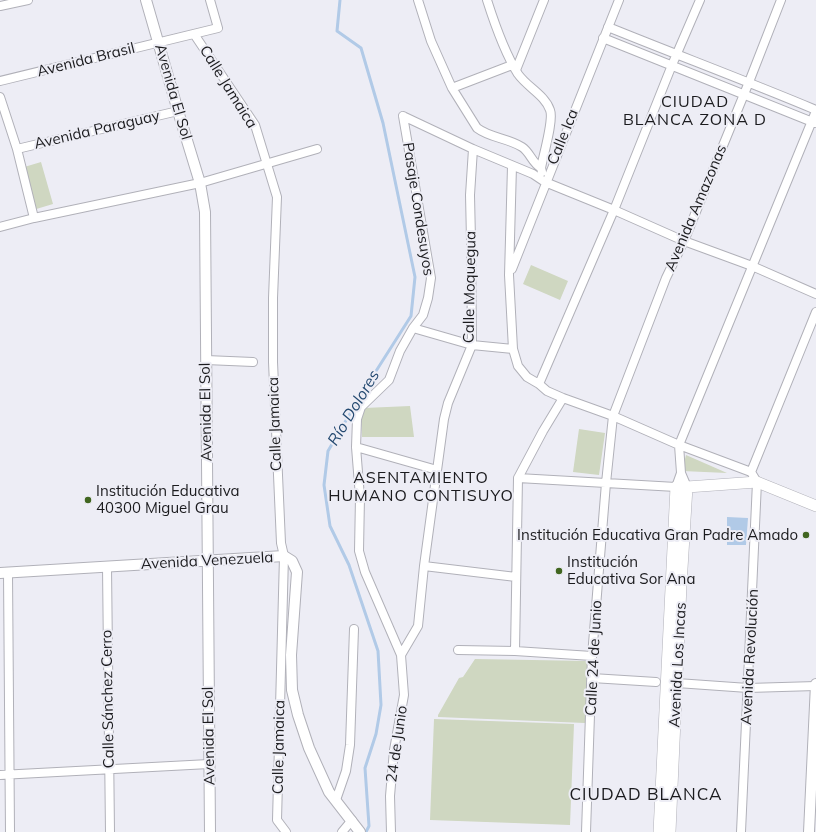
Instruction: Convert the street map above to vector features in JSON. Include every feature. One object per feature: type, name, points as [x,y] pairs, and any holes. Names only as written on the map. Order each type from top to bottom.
[{"type":"main road","points":[[682,487],[757,482],[816,506]]},
{"type":"main road","name":"Avenida Los Incas","points":[[670,832],[677,683],[682,487]]},
{"type":"main road","name":"Avenida Los Incas","points":[[658,832],[682,487]]},
{"type":"street","points":[[0,6],[28,0]]},
{"type":"street","name":"Avenida El Sol","points":[[146,0],[200,183],[205,212],[210,832]]},
{"type":"street","name":"Avenida Brasil","points":[[0,81],[218,28],[210,0]]},
{"type":"street","points":[[418,0],[431,41],[452,88],[477,128],[483,133],[523,147],[537,166],[541,168]]},
{"type":"street","points":[[487,0],[518,75],[544,100],[550,110],[551,119],[541,168],[545,182]]},
{"type":"street","points":[[452,88],[514,67],[544,0]]},
{"type":"street","name":"Calle Ica","points":[[509,275],[619,0]]},
{"type":"street","points":[[539,384],[614,210],[672,65],[700,0]]},
{"type":"street","name":"Avenida Amazonas","points":[[606,483],[613,416],[666,278],[684,241],[781,0]]},
{"type":"street","points":[[518,478],[682,487],[679,445],[752,266],[814,122],[816,110],[608,27]]},
{"type":"street","name":"Calle Jamaica","points":[[194,34],[255,125],[277,197],[273,298],[273,362],[281,543],[284,556],[277,820],[286,832]]},
{"type":"street","points":[[604,38],[814,122]]},
{"type":"street","points":[[0,97],[17,149],[34,218]]},
{"type":"street","name":"Avenida Paraguay","points":[[17,149],[178,111]]},
{"type":"street","name":"Pasaje Condesuyos","points":[[402,655],[365,572],[359,551],[360,497],[356,447],[356,419],[358,411],[367,400],[389,380],[400,351],[413,328],[423,316],[428,298],[431,278],[403,116],[473,149]]},
{"type":"street","points":[[0,227],[34,218],[200,183],[317,149]]},
{"type":"street","points":[[473,149],[533,174],[545,182],[684,241],[752,266],[816,294]]},
{"type":"street","name":"Calle Moquegua","points":[[402,655],[418,626],[424,566],[446,408],[472,345],[470,195],[473,149]]},
{"type":"street","points":[[512,166],[509,275],[513,349],[518,366],[527,377],[547,391],[613,416],[679,445],[751,472],[757,482]]},
{"type":"street","points":[[751,472],[816,312]]},
{"type":"street","points":[[413,328],[472,345],[513,349]]},
{"type":"street","points":[[206,360],[253,362]]},
{"type":"street","points":[[515,651],[517,613],[516,577],[518,478],[543,431],[563,398]]},
{"type":"street","points":[[356,447],[437,470]]},
{"type":"street","name":"Avenida Revolución","points":[[741,832],[757,482]]},
{"type":"street","name":"Calle 24 de Junio","points":[[586,832],[592,656],[606,483]]},
{"type":"street","name":"Avenida Venezuela","points":[[4,573],[284,556],[292,561],[297,572],[291,655],[292,690],[298,715],[309,748],[329,792],[355,826]]},
{"type":"street","points":[[424,566],[516,577]]},
{"type":"street","name":"Calle Sánchez Cerro","points":[[107,567],[110,832]]},
{"type":"street","points":[[4,573],[10,832]]},
{"type":"street","points":[[336,800],[346,771],[350,745],[354,629]]},
{"type":"street","points":[[458,650],[515,651],[592,656]]},
{"type":"street","name":"24 de Junio","points":[[391,832],[390,796],[394,750],[404,695],[402,655]]},
{"type":"street","points":[[592,678],[656,682]]},
{"type":"street","points":[[677,683],[748,688],[816,686],[814,749],[808,832]]},
{"type":"street","points":[[0,775],[209,764]]},
{"type":"street","points":[[342,832],[355,826]]},
{"type":"green space","points":[[41,162],[53,204],[33,210],[21,168]]},
{"type":"green space","points":[[531,265],[568,281],[560,300],[523,284]]},
{"type":"green space","points":[[410,406],[414,437],[362,437],[361,411],[364,408]]},
{"type":"green space","points":[[579,429],[605,433],[599,475],[573,472]]},
{"type":"green space","points":[[686,455],[727,473],[682,471]]},
{"type":"green space","points":[[475,659],[589,661],[585,723],[438,717],[459,678],[463,677]]},
{"type":"green space","points":[[434,719],[574,724],[570,825],[430,820]]},
{"type":"water","points":[[727,517],[748,518],[746,545],[727,545]]},
{"type":"waterway","name":"Río Dolores","points":[[340,0],[337,31],[361,48],[383,123],[415,277],[411,316],[364,390],[328,451],[324,485],[330,526],[349,565],[378,651],[381,705],[376,734],[365,768],[369,826],[366,832]]},
{"type":"place","name":"Institución Educativa 40300 Miguel Grau","points":[[88,500]]},
{"type":"place","name":"Institución Educativa Gran Padre Amado","points":[[806,535]]},
{"type":"place","name":"Institución Educativa Sor Ana","points":[[559,571]]},
{"type":"district","name":"CIUDAD BLANCA ZONA D","points":[[695,111]]},
{"type":"district","name":"ASENTAMIENTO HUMANO CONTISUYO","points":[[421,487]]},
{"type":"district","name":"CIUDAD BLANCA","points":[[646,795]]}]
